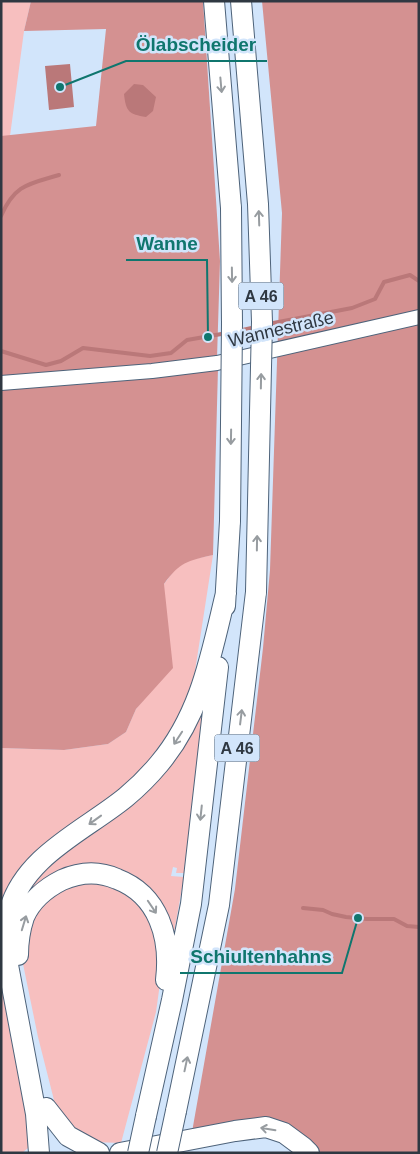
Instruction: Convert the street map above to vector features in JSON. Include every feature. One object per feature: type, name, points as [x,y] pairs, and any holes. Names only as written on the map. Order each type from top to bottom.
[{"type":"highway","name":"A 46","points":[[138,1153],[191,904],[226,590],[230,521],[231,208],[214,1]]},
{"type":"highway","name":"A 46","points":[[167,1153],[219,905],[256,592],[262,322],[258,204],[241,1]]},
{"type":"highway","points":[[39,1153],[36,1114],[8,965],[7,943],[10,911],[20,886],[38,863],[51,851],[126,797],[159,764],[174,744],[182,732],[203,685],[226,590]]},
{"type":"highway","points":[[54,1153],[19,967],[18,945],[24,917],[31,906],[56,883],[76,875],[99,874],[127,883],[145,897],[159,917],[166,940],[168,962],[154,1081]]},
{"type":"highway","points":[[46,1108],[68,1136],[99,1153]]},
{"type":"highway","points":[[120,1153],[235,1130],[266,1127],[284,1133],[303,1146],[308,1153]]},
{"type":"street","name":"Wannestraße","points":[[1,383],[183,368],[216,363],[419,317]]},
{"type":"shaded area","points":[[1,1],[31,1],[24,31],[10,136],[1,136]]},
{"type":"shaded area","points":[[31,1],[203,1],[220,261],[217,358],[1,377],[1,136],[96,126],[106,29],[24,31]]},
{"type":"shaded area","points":[[262,1],[419,1],[419,1153],[316,1153],[292,1128],[192,1132],[235,889],[263,648],[270,570],[282,213]]},
{"type":"shaded area","points":[[70,64],[74,107],[49,110],[45,66]]},
{"type":"shaded area","points":[[134,84],[143,85],[156,97],[153,111],[146,117],[136,115],[127,108],[124,94]]},
{"type":"shaded area","points":[[218,368],[213,555],[185,564],[175,571],[164,584],[173,668],[136,709],[126,732],[108,744],[64,750],[1,748],[1,390],[111,382]]},
{"type":"shaded area","points":[[213,555],[193,684],[174,725],[143,769],[108,804],[67,833],[2,922],[30,1094],[28,1148],[22,1153],[1,1153],[1,748],[64,750],[108,744],[126,732],[136,709],[144,699],[164,584],[176,568],[189,560]]},
{"type":"shaded area","points":[[206,686],[185,873],[176,873],[177,868],[173,867],[171,876],[184,877],[172,944],[159,909],[79,870],[14,921],[28,883],[110,816]]},
{"type":"shaded area","points":[[84,878],[110,881],[150,912],[162,969],[156,1012],[121,1143],[94,1142],[75,1135],[56,1108],[38,1037],[22,959],[27,926],[57,888]]},
{"type":"waterway","points":[[1,216],[6,205],[18,191],[31,183],[59,175]]},
{"type":"waterway","points":[[268,324],[352,308],[375,299],[384,282],[410,275],[419,281]]},
{"type":"waterway","points":[[238,331],[256,327]]},
{"type":"waterway","points":[[1,351],[46,365],[61,361],[83,348],[150,356],[171,353],[187,340],[227,333]]},
{"type":"waterway","points":[[303,908],[323,910],[346,917],[394,919],[407,926],[419,927]]},
{"type":"place","name":"Ölabscheider","points":[[60,87]]},
{"type":"place","name":"Wanne","points":[[208,337]]},
{"type":"place","name":"Schiultenhahns","points":[[358,918]]}]
